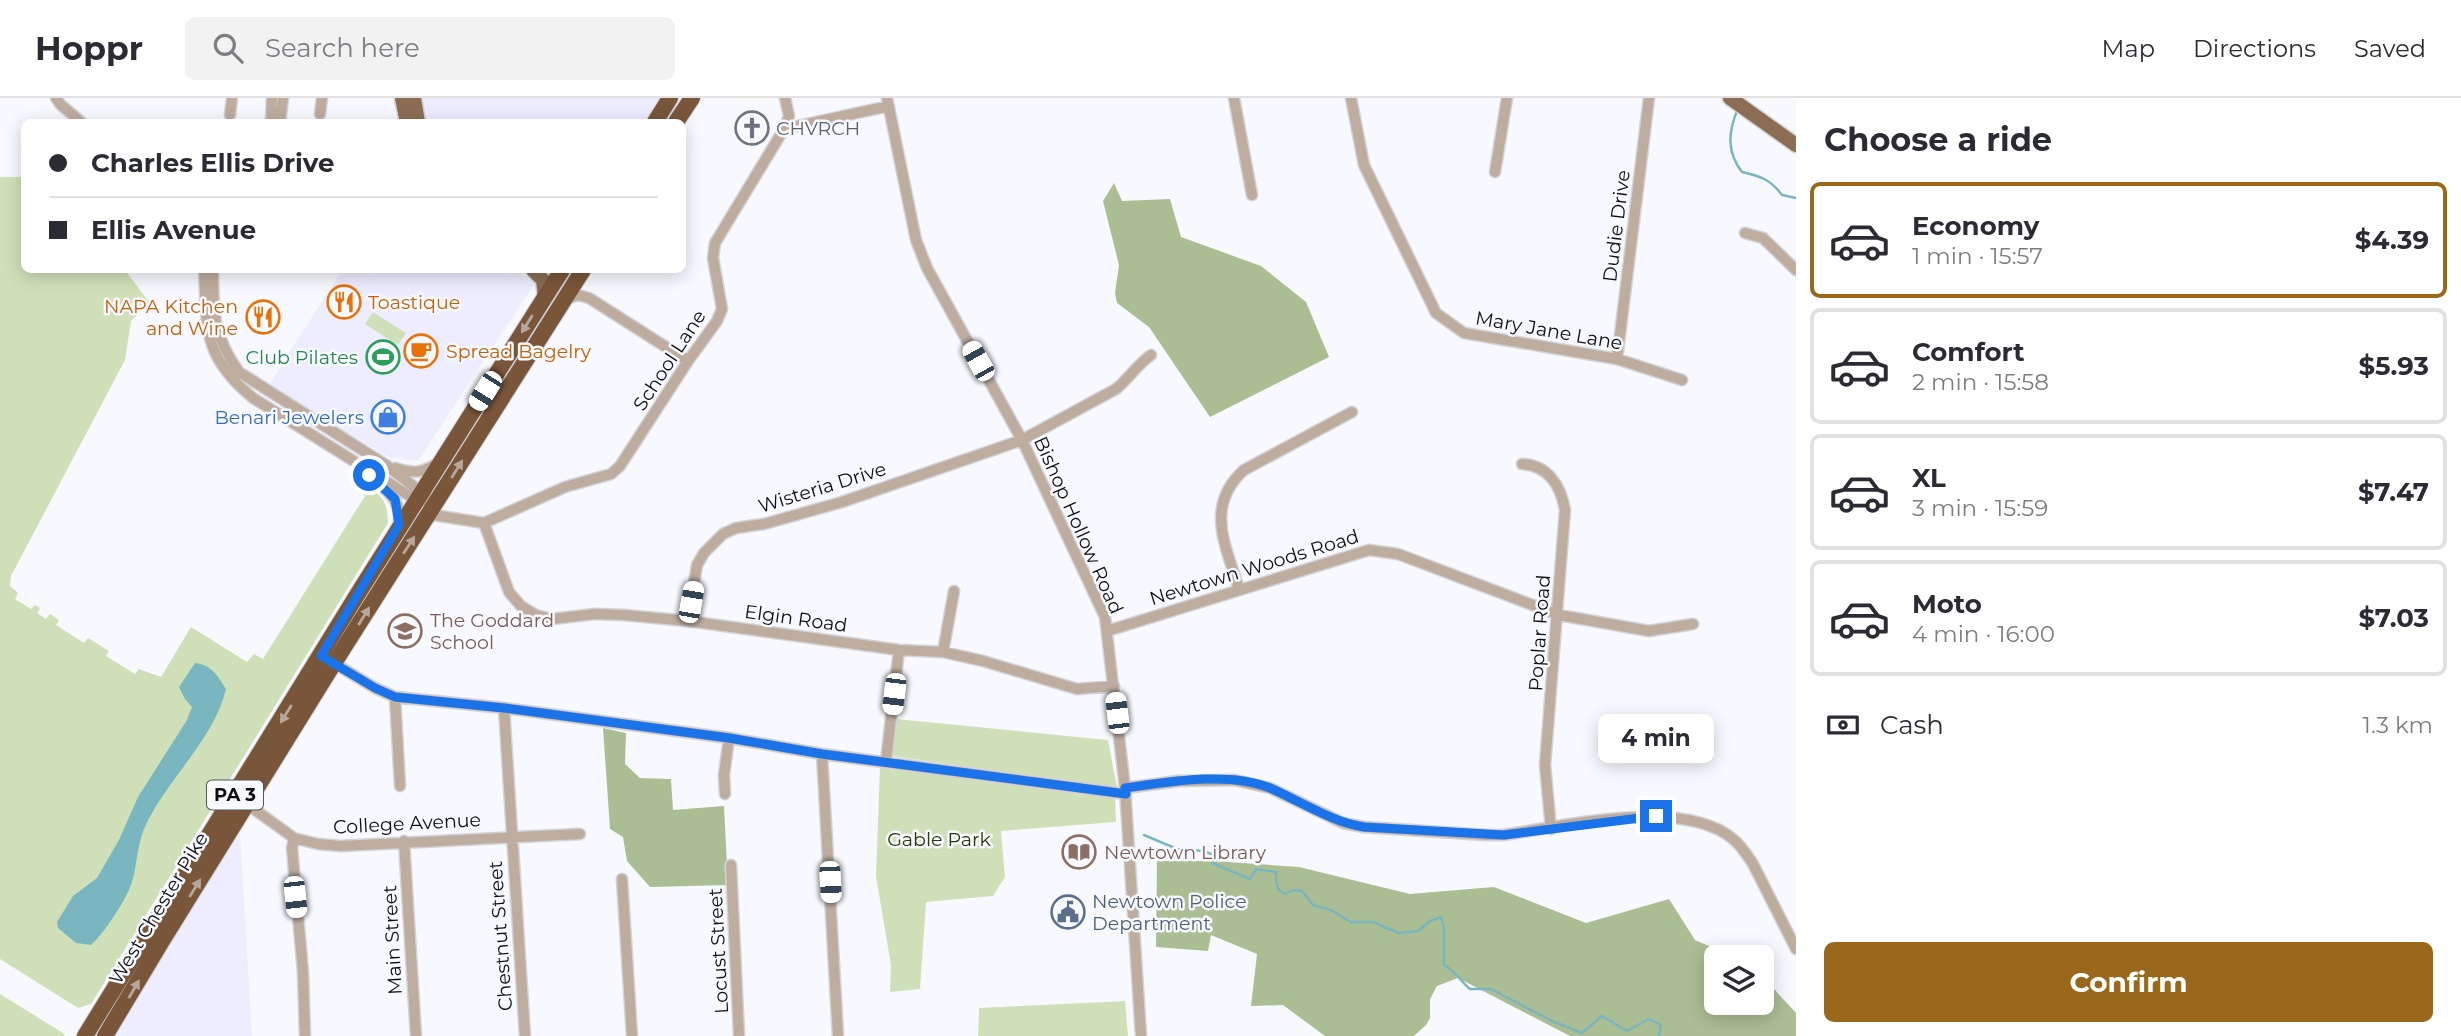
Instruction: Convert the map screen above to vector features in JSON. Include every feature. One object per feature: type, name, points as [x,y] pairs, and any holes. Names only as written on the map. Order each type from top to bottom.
[{"type":"highway","points":[[657,119],[670,98]]},
{"type":"highway","points":[[678,119],[692,98]]},
{"type":"highway","name":"West Chester Pike","points":[[106,1036],[247,804],[395,534],[545,296],[556,273]]},
{"type":"highway","name":"West Chester Pike","points":[[85,1036],[328,659],[425,520],[580,273]]},
{"type":"main road","points":[[402,98],[406,119]]},
{"type":"main road","points":[[414,98],[418,119]]},
{"type":"main road","points":[[1730,98],[1796,145]]},
{"type":"main road","points":[[536,273],[543,280],[545,296]]},
{"type":"main road","points":[[557,273],[567,294]]},
{"type":"street","points":[[56,98],[78,119]]},
{"type":"street","points":[[230,115],[232,98]]},
{"type":"street","points":[[271,119],[272,98]]},
{"type":"street","points":[[280,119],[283,98]]},
{"type":"street","points":[[320,114],[322,98]]},
{"type":"street","points":[[784,129],[789,116],[785,98]]},
{"type":"street","points":[[1234,98],[1252,195]]},
{"type":"street","name":"Mary Jane Lane","points":[[1351,98],[1364,165],[1436,313],[1464,333],[1617,359],[1682,380]]},
{"type":"street","points":[[1495,172],[1507,98]]},
{"type":"street","name":"Dudie Drive","points":[[1617,359],[1649,98]]},
{"type":"street","points":[[784,129],[888,102]]},
{"type":"street","name":"Bishop Hollow Road","points":[[888,102],[913,227],[921,253],[933,281],[1022,440],[1105,617],[1126,791],[1141,1036]]},
{"type":"street","name":"School Lane","points":[[484,523],[565,488],[611,474],[620,466],[717,321],[722,309],[713,258],[715,243],[784,129]]},
{"type":"street","points":[[1745,233],[1763,238],[1796,270]]},
{"type":"street","points":[[204,273],[207,328],[216,358],[231,380],[253,398],[349,458],[419,496],[443,500],[453,517]]},
{"type":"street","points":[[213,273],[216,327],[225,352],[239,372],[386,466],[419,496]]},
{"type":"street","points":[[581,273],[582,288],[589,298]]},
{"type":"street","points":[[567,294],[589,298],[688,361]]},
{"type":"street","name":"Wisteria Drive","points":[[688,621],[697,565],[704,553],[723,534],[736,528],[764,524],[842,502],[1022,440],[1116,389],[1128,379],[1138,364],[1151,355]]},
{"type":"street","points":[[1239,589],[1220,519],[1221,505],[1233,480],[1244,470],[1352,412]]},
{"type":"street","points":[[386,466],[411,472],[422,471],[438,462],[448,450]]},
{"type":"street","points":[[349,458],[395,499],[399,519],[395,534]]},
{"type":"street","name":"Poplar Road","points":[[1522,464],[1534,464],[1554,479],[1562,494],[1565,510],[1559,615],[1545,765],[1551,828]]},
{"type":"street","points":[[425,520],[434,515],[484,523]]},
{"type":"street","name":"Elgin Road","points":[[484,523],[509,592],[521,606],[536,615],[559,619],[595,614],[624,614],[899,650],[943,652],[1076,689],[1114,687]]},
{"type":"street","name":"Newtown Woods Road","points":[[1107,631],[1369,550],[1385,550],[1559,615],[1649,631],[1693,624]]},
{"type":"street","points":[[943,652],[954,591]]},
{"type":"street","points":[[887,761],[899,650]]},
{"type":"street","points":[[328,659],[395,697],[504,708],[729,738],[822,754],[1126,791],[1179,781],[1234,780],[1269,788],[1323,816],[1364,827],[1504,835],[1656,816],[1677,817],[1718,829],[1733,839],[1753,864],[1796,949]]},
{"type":"street","points":[[395,697],[400,786]]},
{"type":"street","name":"Chestnut Street","points":[[504,708],[525,1036]]},
{"type":"street","points":[[725,794],[723,775],[729,738]]},
{"type":"street","points":[[822,754],[838,1036]]},
{"type":"street","name":"College Avenue","points":[[247,804],[294,838],[318,844],[341,846],[580,834]]},
{"type":"street","points":[[294,838],[292,848],[303,972],[305,1036]]},
{"type":"street","name":"Main Street","points":[[404,841],[416,1036]]},
{"type":"street","name":"Locust Street","points":[[731,865],[739,1036]]},
{"type":"street","points":[[622,878],[632,1036]]},
{"type":"shaded area","points":[[418,98],[663,98],[649,119],[424,119]]},
{"type":"shaded area","points":[[340,273],[520,273],[535,283],[418,461],[390,458],[268,386]]},
{"type":"shaded area","points":[[240,833],[252,1036],[113,1036],[118,1027]]},
{"type":"green space","points":[[0,177],[21,177],[21,273],[127,273],[149,302],[131,321],[125,360],[11,576],[10,586],[18,593],[15,599],[31,609],[35,605],[40,608],[37,613],[46,619],[50,614],[59,620],[56,625],[84,643],[88,638],[109,651],[106,656],[135,674],[139,669],[161,677],[191,627],[247,662],[254,654],[263,659],[365,496],[357,490],[363,482],[382,498],[388,523],[91,1004],[78,1008],[0,959]]},
{"type":"green space","points":[[1114,183],[1122,201],[1170,199],[1181,237],[1261,266],[1306,302],[1329,357],[1210,417],[1149,327],[1117,303],[1115,293],[1119,265],[1103,201]]},
{"type":"green space","points":[[373,312],[406,333],[398,345],[365,324]]},
{"type":"green space","points":[[896,719],[1108,740],[1117,788],[892,756]]},
{"type":"green space","points":[[603,728],[626,733],[625,764],[640,778],[671,779],[673,810],[724,806],[728,885],[650,887],[627,861],[623,837],[610,829]]},
{"type":"green space","name":"Gable Park","points":[[880,766],[1115,798],[1116,822],[1001,831],[1005,877],[993,896],[926,902],[920,989],[890,992],[891,965],[876,876]]},
{"type":"green space","points":[[1157,861],[1213,861],[1299,867],[1410,894],[1494,887],[1586,923],[1669,899],[1695,940],[1706,945],[1704,945],[1704,1015],[1774,1015],[1774,989],[1796,1013],[1796,1036],[1570,1036],[1458,978],[1437,986],[1430,999],[1430,1018],[1414,1036],[1325,1036],[1283,1005],[1251,1006],[1257,954],[1211,935],[1208,951],[1156,947]]},
{"type":"green space","points":[[0,994],[63,1033],[65,1036],[0,1036]]},
{"type":"green space","points":[[1125,1001],[1128,1036],[978,1036],[979,1008]]},
{"type":"water","points":[[195,663],[210,668],[226,689],[220,708],[200,743],[153,811],[140,842],[130,889],[120,906],[91,945],[76,943],[58,928],[57,922],[73,896],[97,878],[119,840],[138,797],[187,720],[192,707],[179,687]]},
{"type":"waterway","points":[[1737,111],[1730,143],[1737,165],[1742,172],[1769,182],[1782,195],[1796,198]]},
{"type":"waterway","points":[[1144,835],[1177,849],[1203,851],[1214,855],[1212,863],[1250,879],[1256,869],[1276,872],[1279,890],[1285,894],[1293,890],[1302,891],[1313,905],[1331,910],[1351,922],[1373,922],[1399,933],[1418,931],[1430,921],[1441,917],[1444,928],[1444,965],[1470,989],[1491,989],[1552,1021],[1582,1033],[1602,1016],[1627,1031],[1649,1019],[1661,1025],[1659,1036]]},
{"type":"place","name":"CHVRCH","points":[[752,128]]},
{"type":"place","name":"Toastique","points":[[344,302]]},
{"type":"place","name":"NAPA Kitchen and Wine","points":[[263,317]]},
{"type":"place","name":"Spread Bagelry","points":[[421,351]]},
{"type":"place","name":"Club Pilates","points":[[383,357]]},
{"type":"place","name":"Benari Jewelers","points":[[388,417]]},
{"type":"place","name":"The Goddard School","points":[[405,631]]},
{"type":"place","name":"Newtown Library","points":[[1079,852]]},
{"type":"place","name":"Newtown Police Department","points":[[1068,912]]},
{"type":"route","points":[[369,475],[395,499],[399,525],[321,656],[395,697],[504,708],[1126,794],[1125,788],[1152,784],[1234,780],[1269,788],[1323,816],[1364,827],[1504,835],[1656,816]]}]
